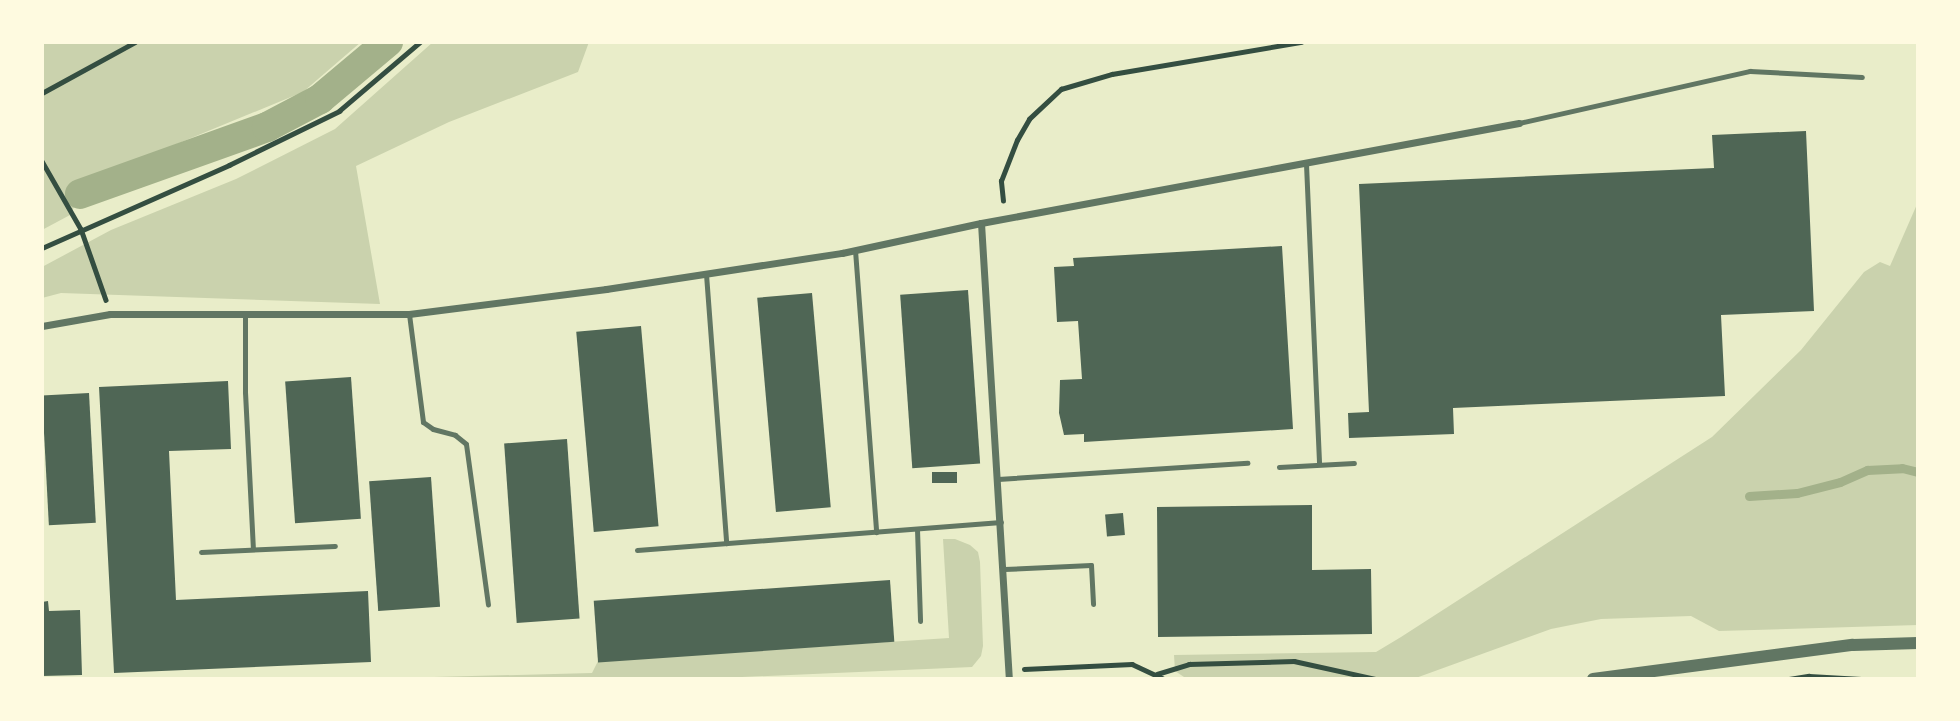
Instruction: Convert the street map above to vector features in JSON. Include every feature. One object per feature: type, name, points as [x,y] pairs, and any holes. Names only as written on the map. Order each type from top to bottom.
[{"type":"street","points":[[42,326],[110,314],[409,314],[706,274],[855,250],[981,223],[1520,123]]},
{"type":"street","points":[[981,223],[1009,679]]},
{"type":"street","points":[[1593,679],[1853,646],[1918,643]]},
{"type":"lane","points":[[1520,123],[1750,71],[1862,77]]},
{"type":"lane","points":[[1306,164],[1319,464]]},
{"type":"lane","points":[[855,250],[876,531]]},
{"type":"lane","points":[[706,274],[726,543]]},
{"type":"lane","points":[[245,314],[245,392],[253,548]]},
{"type":"lane","points":[[409,314],[423,422],[433,429],[455,435],[466,444],[488,606]]},
{"type":"lane","points":[[998,479],[1247,463]]},
{"type":"lane","points":[[1279,467],[1354,463]]},
{"type":"lane","points":[[637,550],[1001,522]]},
{"type":"lane","points":[[917,529],[920,621]]},
{"type":"lane","points":[[201,552],[335,546]]},
{"type":"lane","points":[[1004,569],[1091,565],[1093,604]]},
{"type":"path","points":[[42,93],[135,42]]},
{"type":"path","points":[[42,248],[339,111],[420,42]]},
{"type":"path","points":[[1006,219],[1001,181],[1017,140],[1029,119],[1061,89],[1112,74],[1301,42]]},
{"type":"path","points":[[42,162],[81,229],[110,314]]},
{"type":"path","points":[[1157,674],[1189,664],[1294,661],[1376,679]]},
{"type":"path","points":[[1009,670],[1132,664],[1164,679]]},
{"type":"path","points":[[1789,679],[1809,676],[1861,679]]},
{"type":"green space","points":[[42,42],[361,42],[303,92],[87,181],[70,215],[42,230]]},
{"type":"green space","points":[[433,42],[589,42],[578,72],[449,122],[356,166],[380,304],[61,293],[42,298],[42,267],[111,230],[236,179],[335,129]]},
{"type":"green space","points":[[1918,202],[1918,625],[1719,631],[1691,616],[1601,619],[1551,629],[1413,679],[1187,679],[1175,671],[1174,655],[1376,652],[1401,637],[1712,437],[1801,350],[1864,272],[1880,262],[1890,266]]},
{"type":"green space","points":[[943,539],[955,539],[970,545],[978,552],[983,646],[981,656],[972,667],[698,679],[357,679],[592,673],[598,661],[949,638]]},
{"type":"building","points":[[1806,131],[1814,311],[1721,315],[1725,396],[1453,408],[1454,434],[1349,438],[1348,413],[1369,412],[1359,184],[1714,168],[1712,135]]},
{"type":"building","points":[[1282,246],[1293,429],[1084,442],[1084,434],[1064,435],[1059,413],[1060,380],[1082,379],[1078,321],[1057,322],[1054,267],[1074,266],[1073,258]]},
{"type":"building","points":[[968,290],[980,464],[912,468],[900,295]]},
{"type":"building","points":[[812,293],[831,507],[776,512],[757,298]]},
{"type":"building","points":[[641,326],[659,526],[594,532],[576,332]]},
{"type":"building","points":[[351,377],[361,519],[295,523],[285,382]]},
{"type":"building","points":[[228,381],[231,449],[169,451],[176,600],[368,591],[371,662],[114,673],[99,387]]},
{"type":"building","points":[[89,393],[96,523],[49,525],[42,395]]},
{"type":"building","points":[[567,439],[580,619],[517,623],[504,443]]},
{"type":"building","points":[[932,472],[957,472],[957,483],[932,483]]},
{"type":"building","points":[[431,477],[440,607],[378,611],[369,481]]},
{"type":"building","points":[[1312,505],[1312,570],[1371,569],[1372,634],[1158,637],[1157,507]]},
{"type":"building","points":[[1123,513],[1125,535],[1107,536],[1105,515]]},
{"type":"building","points":[[890,580],[894,642],[598,663],[594,601]]},
{"type":"building","points":[[48,601],[49,611],[80,610],[82,675],[42,676],[42,602]]},
{"type":"waterway","points":[[80,194],[267,127],[320,99],[388,42]]},
{"type":"waterway","points":[[1749,496],[1797,493],[1840,482],[1867,470],[1902,468],[1918,472]]}]
